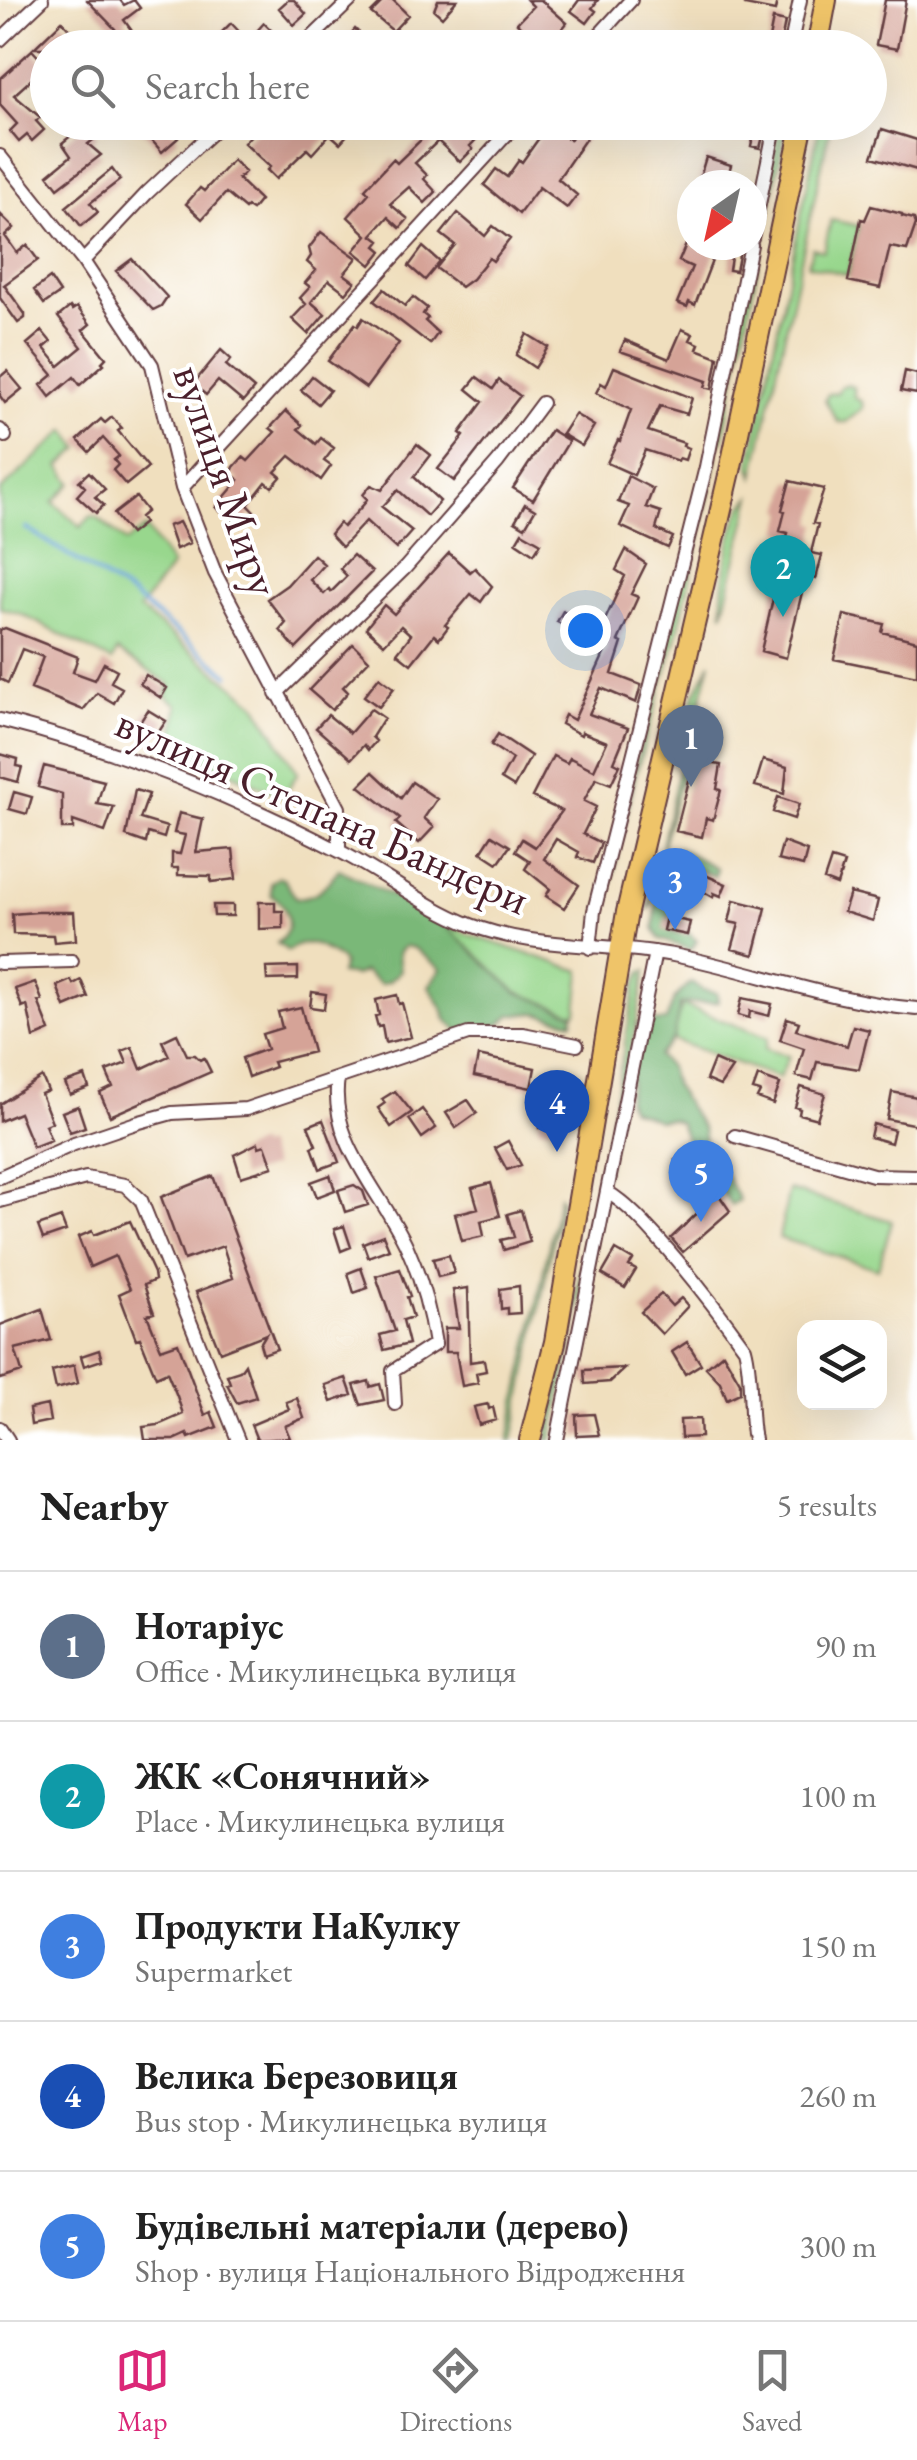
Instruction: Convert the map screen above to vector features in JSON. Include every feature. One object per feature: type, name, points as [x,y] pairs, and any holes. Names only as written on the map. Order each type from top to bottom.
[{"type":"highway","points":[[820,30],[826,0]]},
{"type":"highway","points":[[530,1440],[555,1342],[621,948],[730,471],[799,140]]},
{"type":"street","points":[[0,40],[42,0]]},
{"type":"street","points":[[320,30],[352,0]]},
{"type":"street","points":[[604,30],[631,0]]},
{"type":"street","points":[[794,30],[800,0]]},
{"type":"street","points":[[83,261],[147,192],[203,140]]},
{"type":"street","points":[[182,488],[501,140]]},
{"type":"street","points":[[766,170],[772,140]]},
{"type":"street","name":"вулиця Миру","points":[[0,156],[83,261],[152,365],[182,488],[215,573],[339,808],[339,851]]},
{"type":"street","points":[[590,948],[594,911],[706,467],[747,260]]},
{"type":"street","points":[[276,694],[405,568],[498,462],[542,403]]},
{"type":"street","name":"вулиця Степана Бандери","points":[[0,720],[64,736],[164,772],[339,851],[468,924],[518,940],[655,952],[838,998],[917,1009]]},
{"type":"street","points":[[557,1440],[655,952]]},
{"type":"street","points":[[0,963],[72,961]]},
{"type":"street","points":[[0,1178],[74,1144],[136,1124],[172,1113],[246,1109],[468,1034],[522,1034],[576,1046]]},
{"type":"street","points":[[338,1078],[337,1117],[407,1248],[430,1314],[435,1344],[393,1370],[395,1404]]},
{"type":"street","points":[[735,1136],[873,1174],[917,1176]]},
{"type":"street","points":[[0,1200],[86,1178],[124,1185],[141,1200],[238,1440]]},
{"type":"street","points":[[607,1192],[618,1198],[654,1236],[745,1348],[754,1440]]},
{"type":"street","points":[[0,1428],[8,1440]]},
{"type":"green space","points":[[778,140],[784,140],[767,222],[767,191]]},
{"type":"green space","points":[[817,140],[827,140],[754,476],[750,464]]},
{"type":"green space","points":[[831,220],[860,226],[848,275],[808,265],[812,248],[824,251]]},
{"type":"green space","points":[[753,260],[759,260],[723,439],[714,450]]},
{"type":"green space","points":[[848,384],[863,408],[846,422],[838,422],[825,400],[828,394],[837,393]]},
{"type":"green space","points":[[66,430],[80,448],[60,466],[72,483],[53,502],[81,527],[91,516],[97,517],[126,542],[146,528],[172,566],[139,609],[256,704],[298,773],[283,797],[171,745],[178,705],[166,696],[170,684],[117,651],[112,661],[21,614],[0,608],[0,491]]},
{"type":"green space","points":[[717,457],[678,632],[636,774],[604,916],[596,925],[711,458]]},
{"type":"green space","points":[[752,496],[723,614],[725,569],[733,534],[744,505]]},
{"type":"green space","points":[[711,662],[651,906],[648,910],[695,694]]},
{"type":"green space","points":[[678,848],[716,868],[715,876],[698,870],[690,872],[682,897],[669,915],[697,941],[691,950],[660,939],[654,929],[665,859]]},
{"type":"green space","points":[[339,869],[439,920],[517,992],[574,1014],[573,1022],[536,1013],[511,1015],[501,1024],[459,1032],[445,1018],[429,986],[441,969],[414,948],[405,946],[398,952],[400,971],[380,984],[364,972],[355,976],[340,974],[340,959],[314,944],[302,944],[288,951],[277,943],[288,925],[286,911],[271,895],[271,882],[283,878],[296,898],[304,897],[321,890]]},
{"type":"green space","points":[[439,920],[467,934],[581,971],[577,1011],[574,1014],[517,992]]},
{"type":"green space","points":[[646,971],[606,1172],[603,1177],[636,985]]},
{"type":"green space","points":[[691,982],[717,993],[718,1002],[680,1004],[674,1038],[658,1056],[669,1067],[674,1086],[703,1129],[706,1148],[739,1200],[731,1205],[687,1142],[680,1123],[658,1120],[631,1109],[627,1101],[640,1022],[666,1021],[674,999]]},
{"type":"green space","points":[[683,1005],[768,1038],[765,1049],[789,1056],[779,1078],[667,1038]]},
{"type":"green space","points":[[789,1190],[892,1221],[878,1269],[779,1238]]},
{"type":"green space","points":[[600,1193],[552,1440],[547,1440],[595,1200]]},
{"type":"green space","points":[[559,1196],[513,1440],[509,1440]]},
{"type":"building","points":[[87,0],[120,0],[124,5],[134,0],[140,8],[124,20],[131,30],[115,29]]},
{"type":"building","points":[[294,0],[306,14],[294,25],[279,8]]},
{"type":"building","points":[[384,0],[393,0],[408,15],[392,30],[371,13]]},
{"type":"building","points":[[438,0],[457,0],[442,17],[434,10]]},
{"type":"building","points":[[527,0],[541,0],[567,23],[561,30],[516,30],[520,26],[517,23],[533,6]]},
{"type":"building","points":[[579,0],[598,0],[587,23],[571,11]]},
{"type":"building","points":[[745,0],[777,0],[775,11],[745,5]]},
{"type":"building","points":[[885,0],[906,0],[897,49],[887,47],[887,30],[879,30]]},
{"type":"building","points":[[773,19],[785,22],[783,30],[771,30]]},
{"type":"building","points":[[62,21],[70,30],[53,30]]},
{"type":"building","points":[[30,52],[30,81],[14,95],[30,109],[30,139],[27,135],[19,142],[10,131],[17,124],[0,105],[0,79]]},
{"type":"building","points":[[887,131],[917,140],[917,170],[872,157],[878,140],[887,140]]},
{"type":"building","points":[[93,140],[88,144],[101,155],[58,188],[48,175],[71,156],[62,143]]},
{"type":"building","points":[[151,140],[176,140],[162,152]]},
{"type":"building","points":[[325,140],[312,154],[307,149],[276,179],[267,170],[270,167],[244,143]]},
{"type":"building","points":[[421,140],[476,140],[470,146],[473,149],[460,162],[438,141],[415,163],[436,192],[425,203],[409,187],[390,204],[408,219],[400,228],[388,217],[372,235],[380,241],[376,246],[382,251],[371,265],[354,251],[367,235],[348,217],[369,193],[365,189],[393,159],[397,163]]},
{"type":"building","points":[[538,140],[585,140],[558,179],[577,195],[567,208],[539,187],[519,214],[484,185],[496,169],[507,177],[519,160],[522,162]]},
{"type":"building","points":[[752,140],[762,140],[760,148],[751,146]]},
{"type":"building","points":[[706,157],[731,165],[730,170],[702,170]]},
{"type":"building","points":[[233,160],[245,172],[238,179],[260,200],[252,210],[245,209],[226,193],[202,219],[186,204]]},
{"type":"building","points":[[112,169],[120,180],[90,203],[98,212],[81,226],[66,207]]},
{"type":"building","points":[[871,206],[902,214],[916,224],[907,250],[890,247],[880,288],[848,281],[861,219],[865,220]]},
{"type":"building","points":[[458,213],[485,236],[493,226],[510,239],[493,261],[489,258],[461,287],[436,268],[455,245],[441,234]]},
{"type":"building","points":[[0,214],[14,228],[5,236],[17,253],[27,245],[38,260],[4,285],[25,314],[18,323],[0,298]]},
{"type":"building","points":[[321,232],[357,258],[344,274],[355,282],[346,293],[329,280],[311,302],[325,314],[308,334],[292,319],[306,304],[300,298],[310,287],[305,283],[316,270],[307,262],[311,256],[309,248]]},
{"type":"building","points":[[423,247],[440,262],[425,280],[409,266]]},
{"type":"building","points":[[132,259],[167,297],[161,306],[153,310],[116,271]]},
{"type":"building","points":[[712,260],[695,305],[677,303],[692,267],[679,261]]},
{"type":"building","points":[[731,260],[738,260],[736,271],[729,270]]},
{"type":"building","points":[[50,278],[60,293],[44,304],[34,290]]},
{"type":"building","points":[[384,289],[405,306],[413,297],[427,308],[423,314],[428,318],[425,321],[438,333],[430,344],[374,301]]},
{"type":"building","points":[[70,307],[77,307],[90,324],[83,330],[106,358],[80,385],[74,377],[50,397],[41,385],[53,375],[27,344],[42,331],[51,342],[44,348],[59,366],[82,347],[58,317]]},
{"type":"building","points":[[363,318],[399,343],[366,388],[328,361]]},
{"type":"building","points":[[682,329],[693,334],[690,340],[699,344],[697,349],[718,357],[712,389],[705,387],[707,381],[620,351],[625,340],[669,359]]},
{"type":"building","points":[[527,334],[548,347],[535,368],[516,355]]},
{"type":"building","points":[[221,350],[231,359],[226,365],[254,389],[243,402],[218,381],[206,395],[193,384]]},
{"type":"building","points":[[614,367],[692,398],[687,414],[660,406],[648,431],[684,443],[689,448],[685,460],[645,450],[634,475],[607,463],[631,410],[596,393],[601,383],[606,386]]},
{"type":"building","points":[[7,371],[22,389],[5,403],[0,396],[0,377]]},
{"type":"building","points":[[905,371],[917,374],[917,394],[901,391]]},
{"type":"building","points":[[312,376],[330,390],[318,404],[301,390]]},
{"type":"building","points":[[477,377],[493,389],[499,380],[520,396],[454,481],[438,469],[464,436],[460,433],[483,402],[467,389]]},
{"type":"building","points":[[286,411],[302,425],[298,429],[316,444],[321,438],[334,448],[324,461],[331,466],[321,480],[290,456],[275,472],[281,477],[272,487],[266,482],[248,505],[254,511],[240,527],[216,507],[239,480],[231,474],[234,467],[243,457],[248,461],[275,432],[270,428]]},
{"type":"building","points":[[575,414],[594,426],[582,446],[562,434]]},
{"type":"building","points":[[112,417],[122,428],[118,431],[148,467],[126,485],[113,470],[118,465],[114,460],[119,456],[103,438],[89,452],[78,440],[101,419],[105,423]]},
{"type":"building","points":[[551,430],[569,441],[533,500],[513,488]]},
{"type":"building","points":[[417,444],[431,455],[414,477],[440,501],[427,516],[398,490],[382,507],[412,531],[396,549],[366,521],[342,547],[330,534],[339,523],[343,527],[364,504],[367,499],[363,495],[371,485],[382,490]]},
{"type":"building","points":[[89,472],[105,489],[95,497],[104,505],[96,513],[77,496],[85,487],[79,481]]},
{"type":"building","points":[[628,476],[653,489],[646,507],[661,512],[656,529],[673,537],[668,548],[620,526],[629,506],[618,502]]},
{"type":"building","points":[[790,481],[824,489],[813,523],[818,524],[811,553],[822,555],[816,579],[806,576],[786,658],[761,651],[788,533],[780,531]]},
{"type":"building","points":[[136,497],[147,511],[140,517],[144,523],[130,534],[114,514]]},
{"type":"building","points":[[525,504],[535,510],[525,527],[515,521]]},
{"type":"building","points":[[179,522],[190,543],[176,549],[168,526]]},
{"type":"building","points":[[522,532],[541,543],[534,554],[516,542]]},
{"type":"building","points":[[626,550],[646,564],[631,594],[638,597],[618,641],[622,643],[612,674],[641,685],[636,703],[601,688],[589,714],[628,728],[614,762],[620,765],[611,784],[596,778],[584,801],[596,807],[583,834],[601,843],[593,863],[577,857],[579,852],[556,839],[544,859],[579,885],[564,908],[546,896],[550,889],[525,869],[530,861],[515,851],[522,839],[535,847],[562,811],[532,797],[553,756],[567,763],[570,758],[594,770],[607,742],[561,724],[565,715],[574,720],[608,645],[557,622],[563,611],[577,619],[581,609],[605,620],[625,576],[616,570]]},
{"type":"building","points":[[449,553],[470,572],[475,568],[492,586],[481,602],[471,594],[445,625],[448,627],[439,639],[434,635],[411,664],[397,653],[411,635],[401,626],[384,644],[366,628],[384,605],[394,614]]},
{"type":"building","points":[[314,555],[324,564],[310,580],[324,594],[347,576],[340,569],[353,555],[372,572],[296,649],[280,630],[286,623],[267,599],[287,585]]},
{"type":"building","points":[[844,615],[884,624],[882,632],[917,641],[917,676],[834,659]]},
{"type":"building","points":[[5,628],[78,657],[73,672],[95,680],[104,663],[117,670],[111,682],[122,688],[114,703],[97,693],[83,710],[31,689],[43,657],[22,649],[8,683],[0,679],[0,630]]},
{"type":"building","points":[[353,644],[369,660],[343,687],[348,692],[332,710],[309,690]]},
{"type":"building","points":[[146,675],[167,688],[161,698],[140,684]]},
{"type":"building","points":[[379,677],[394,688],[379,707],[364,696]]},
{"type":"building","points":[[371,709],[384,718],[372,737],[376,741],[368,750],[364,745],[351,759],[316,728],[328,715],[350,733]]},
{"type":"building","points":[[148,710],[166,721],[156,736],[138,725]]},
{"type":"building","points":[[498,734],[531,756],[514,787],[501,779],[512,759],[491,745]]},
{"type":"building","points":[[0,754],[18,759],[17,766],[22,767],[18,782],[0,777]]},
{"type":"building","points":[[763,760],[787,767],[784,794],[755,786]]},
{"type":"building","points":[[694,761],[721,765],[717,789],[721,790],[713,820],[706,818],[702,837],[676,831]]},
{"type":"building","points":[[44,766],[104,781],[97,804],[114,807],[105,832],[73,821],[73,829],[62,829],[62,794],[38,787]]},
{"type":"building","points":[[373,772],[401,798],[412,782],[437,799],[424,818],[434,827],[419,843],[396,823],[400,818],[359,786]]},
{"type":"building","points":[[135,790],[149,794],[140,819],[167,827],[164,838],[148,833],[146,843],[126,836]]},
{"type":"building","points":[[14,792],[32,797],[27,814],[9,809]]},
{"type":"building","points":[[778,797],[799,804],[794,819],[773,812]]},
{"type":"building","points":[[179,813],[203,819],[196,852],[233,849],[236,879],[211,882],[211,876],[178,875],[178,868],[172,868],[172,853],[180,854],[185,835],[174,833]]},
{"type":"building","points":[[492,835],[510,846],[498,863],[481,852]]},
{"type":"building","points":[[783,842],[807,851],[803,866],[778,860]]},
{"type":"building","points":[[831,859],[844,863],[837,885],[824,880]]},
{"type":"building","points":[[698,872],[726,884],[721,896],[714,893],[713,897],[692,885]]},
{"type":"building","points":[[850,893],[878,900],[873,921],[844,912]]},
{"type":"building","points":[[734,900],[766,908],[754,955],[732,949],[739,924],[729,922]]},
{"type":"building","points":[[259,902],[275,902],[275,911],[283,911],[283,928],[259,929]]},
{"type":"building","points":[[213,905],[233,905],[233,916],[214,916]]},
{"type":"building","points":[[74,912],[76,940],[54,942],[53,935],[13,934],[12,914]]},
{"type":"building","points":[[666,917],[690,922],[687,935],[663,930]]},
{"type":"building","points":[[298,967],[298,979],[267,980],[266,968]]},
{"type":"building","points":[[71,980],[73,984],[81,980],[88,997],[65,1007],[57,986]]},
{"type":"building","points":[[35,982],[50,1031],[34,1038],[27,1005],[22,1007],[15,989]]},
{"type":"building","points":[[312,992],[326,994],[324,1009],[310,1007]]},
{"type":"building","points":[[397,995],[411,1037],[385,1043],[382,1026],[378,1027],[375,1016],[379,1015],[376,1000]]},
{"type":"building","points":[[742,998],[772,1004],[769,1016],[750,1011],[749,1018],[738,1015]]},
{"type":"building","points":[[301,1007],[313,1052],[273,1062],[275,1067],[248,1077],[242,1058],[267,1049],[262,1034],[282,1028],[278,1012]]},
{"type":"building","points":[[787,1018],[799,1022],[796,1030],[847,1046],[853,1026],[869,1030],[859,1069],[817,1062],[812,1080],[796,1076],[804,1048],[780,1040]]},
{"type":"building","points":[[177,1034],[187,1055],[204,1058],[211,1072],[110,1116],[100,1093],[113,1087],[106,1071],[127,1063],[122,1051],[132,1047],[141,1069],[169,1056],[162,1041]]},
{"type":"building","points":[[478,1056],[535,1068],[531,1088],[474,1076]]},
{"type":"building","points":[[714,1060],[732,1068],[720,1086],[706,1080]]},
{"type":"building","points":[[85,1076],[89,1088],[70,1095],[65,1083]]},
{"type":"building","points":[[758,1076],[780,1084],[773,1104],[757,1098],[760,1092],[753,1090]]},
{"type":"building","points":[[42,1077],[48,1091],[41,1094],[52,1122],[45,1125],[51,1140],[33,1147],[19,1113],[0,1121],[0,1104]]},
{"type":"building","points":[[801,1087],[825,1094],[817,1119],[799,1114],[800,1109],[795,1107]]},
{"type":"building","points":[[395,1091],[412,1112],[391,1127],[378,1108],[385,1103],[382,1099]]},
{"type":"building","points":[[892,1092],[917,1097],[917,1125],[887,1119]]},
{"type":"building","points":[[468,1100],[477,1113],[456,1128],[446,1113]]},
{"type":"building","points":[[78,1106],[85,1127],[70,1132],[62,1112]]},
{"type":"building","points":[[422,1109],[436,1128],[422,1138],[409,1119]]},
{"type":"building","points":[[560,1111],[561,1127],[539,1128],[538,1112]]},
{"type":"building","points":[[323,1120],[339,1162],[320,1169],[308,1126]]},
{"type":"building","points":[[873,1124],[894,1130],[891,1143],[870,1137]]},
{"type":"building","points":[[508,1141],[521,1165],[507,1170],[495,1148]]},
{"type":"building","points":[[258,1143],[259,1147],[265,1145],[273,1167],[241,1177],[234,1155]]},
{"type":"building","points":[[689,1151],[730,1211],[683,1252],[671,1238],[706,1205],[675,1160]]},
{"type":"building","points":[[330,1175],[335,1190],[317,1197],[311,1182]]},
{"type":"building","points":[[213,1176],[277,1349],[263,1354],[260,1344],[266,1334],[220,1352],[196,1292],[233,1278],[223,1246],[184,1260],[161,1197]]},
{"type":"building","points":[[491,1183],[500,1216],[481,1221],[484,1236],[462,1241],[455,1214],[478,1208],[472,1188]]},
{"type":"building","points":[[354,1185],[363,1191],[368,1205],[345,1212],[338,1190]]},
{"type":"building","points":[[521,1210],[530,1242],[504,1250],[501,1240],[514,1237],[507,1214]]},
{"type":"building","points":[[61,1218],[66,1231],[43,1239],[38,1226]]},
{"type":"building","points":[[130,1221],[154,1273],[155,1280],[144,1285],[154,1313],[147,1315],[161,1349],[178,1343],[205,1415],[211,1412],[217,1427],[189,1438],[187,1434],[174,1440],[145,1440],[143,1427],[183,1414],[167,1372],[156,1377],[140,1338],[136,1339],[119,1294],[130,1289],[115,1256],[90,1267],[78,1237]]},
{"type":"building","points":[[344,1226],[351,1247],[341,1251],[334,1229]]},
{"type":"building","points":[[383,1235],[389,1249],[368,1257],[363,1243]]},
{"type":"building","points":[[616,1250],[633,1260],[629,1266],[636,1270],[625,1288],[602,1274]]},
{"type":"building","points":[[449,1255],[454,1273],[438,1277],[433,1259]]},
{"type":"building","points":[[361,1268],[368,1288],[354,1293],[348,1273]]},
{"type":"building","points":[[400,1269],[413,1317],[403,1320],[409,1344],[384,1350],[380,1335],[395,1331],[376,1276]]},
{"type":"building","points":[[519,1286],[520,1313],[507,1314],[507,1308],[501,1309],[500,1289]]},
{"type":"building","points":[[468,1288],[470,1362],[484,1360],[486,1371],[476,1373],[478,1383],[462,1386],[456,1352],[445,1352],[445,1328],[459,1328],[453,1290]]},
{"type":"building","points":[[661,1294],[672,1306],[681,1298],[688,1306],[662,1334],[641,1312]]},
{"type":"building","points":[[42,1309],[51,1340],[15,1349],[22,1372],[0,1379],[0,1325]]},
{"type":"building","points":[[687,1342],[701,1364],[685,1374],[672,1352]]},
{"type":"building","points":[[99,1350],[102,1360],[84,1366],[81,1356]]},
{"type":"building","points":[[723,1353],[740,1382],[740,1393],[727,1399],[720,1382],[706,1367]]},
{"type":"building","points":[[245,1364],[256,1397],[237,1403],[227,1384],[227,1375],[240,1371]]},
{"type":"building","points":[[74,1365],[78,1383],[56,1389],[52,1371]]},
{"type":"building","points":[[625,1368],[610,1382],[585,1384],[584,1370]]},
{"type":"building","points":[[346,1378],[352,1395],[331,1402],[325,1385]]},
{"type":"building","points":[[369,1381],[370,1387],[380,1384],[384,1400],[361,1405],[354,1385]]},
{"type":"building","points":[[297,1398],[304,1418],[285,1426],[290,1438],[257,1440],[251,1425],[289,1409],[286,1402]]},
{"type":"building","points":[[488,1404],[489,1409],[493,1407],[496,1420],[479,1425],[474,1407]]},
{"type":"building","points":[[47,1405],[50,1421],[31,1425],[29,1409]]},
{"type":"building","points":[[594,1414],[599,1435],[577,1436],[576,1415]]},
{"type":"building","points":[[700,1419],[701,1437],[681,1438],[680,1420]]},
{"type":"waterway","points":[[26,528],[133,596],[229,675]]},
{"type":"place","name":"ЖК «Сонячний»","points":[[783,617]]},
{"type":"place","name":"Нотаріус","points":[[691,787]]},
{"type":"place","name":"Продукти НаКулку","points":[[675,930]]},
{"type":"place","name":"Велика Березовиця","points":[[557,1152]]},
{"type":"place","name":"Будівельні матеріали (дерево)","points":[[701,1222]]}]
